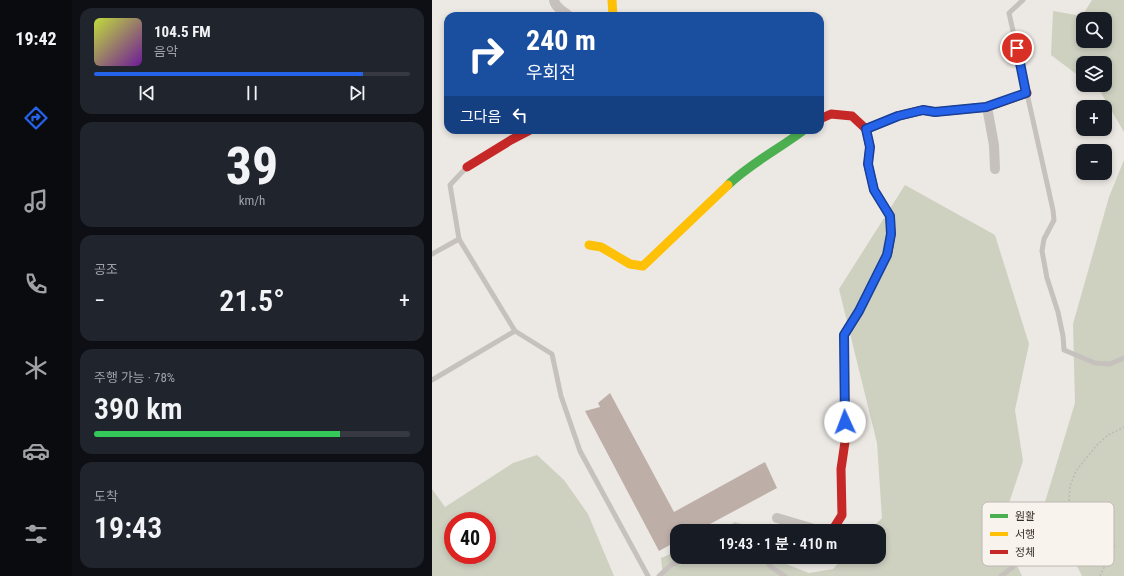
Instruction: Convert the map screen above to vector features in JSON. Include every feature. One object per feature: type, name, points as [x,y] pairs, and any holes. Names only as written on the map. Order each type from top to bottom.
[{"type":"street","points":[[554,0],[556,6],[563,12]]},
{"type":"street","points":[[612,0],[613,12]]},
{"type":"street","points":[[866,129],[898,116],[923,110],[935,112],[986,107],[1026,93]]},
{"type":"street","points":[[986,107],[994,145],[995,168]]},
{"type":"street","points":[[824,117],[831,114],[852,116],[866,129],[870,147],[868,164],[874,190],[890,216],[891,234],[887,255],[859,311],[844,335],[846,436],[841,469],[842,515],[836,524]]},
{"type":"street","points":[[468,167],[522,134]]},
{"type":"street","points":[[588,245],[601,247],[630,264],[643,266],[731,182],[760,159],[799,134]]},
{"type":"street","points":[[777,518],[798,524]]},
{"type":"lane","points":[[1023,0],[1009,13],[1053,210],[1054,220],[1044,239],[1042,251],[1047,278],[1058,312],[1064,350],[1094,363],[1110,364],[1124,358]]},
{"type":"lane","points":[[468,167],[450,185],[459,239],[515,331],[552,354],[561,396],[580,451],[648,576]]},
{"type":"lane","points":[[432,254],[459,239]]},
{"type":"lane","points":[[432,380],[515,331]]},
{"type":"lane","points":[[659,576],[672,564]]},
{"type":"lane","points":[[769,564],[785,576]]},
{"type":"lane","points":[[1001,576],[1013,567]]},
{"type":"path","points":[[1069,502],[1070,486],[1076,471],[1096,446],[1108,435],[1124,427]]},
{"type":"path","points":[[1100,576],[1105,566]]},
{"type":"green space","points":[[1092,0],[1124,0],[1124,132],[1112,112],[1112,100],[1105,100],[1101,92],[1112,92],[1112,56],[1076,56],[1076,74],[1051,55],[1053,11],[1076,15],[1076,48],[1112,48],[1112,12],[1084,12]]},
{"type":"green space","points":[[1124,160],[1124,576],[1082,576],[1077,566],[1114,566],[1114,502],[1045,502],[1075,403],[1073,324],[1109,197]]},
{"type":"green space","points":[[905,185],[995,235],[1029,344],[1015,410],[1023,461],[1009,502],[982,502],[982,566],[1017,566],[1022,576],[663,576],[661,558],[670,554],[670,564],[786,564],[809,573],[833,569],[838,564],[886,564],[886,524],[876,524],[882,518],[877,443],[839,289]]},
{"type":"green space","points":[[537,455],[564,480],[588,514],[614,576],[432,576],[432,489],[445,507],[513,463]]},
{"type":"green space","points":[[735,522],[742,524],[731,524]]},
{"type":"building","points":[[610,393],[674,512],[765,462],[777,488],[710,524],[670,524],[670,545],[659,551],[585,411],[600,407],[598,403]]},
{"type":"traffic: fast","points":[[728,185],[746,170],[798,134]]},
{"type":"traffic: slow","points":[[612,0],[613,12]]},
{"type":"traffic: slow","points":[[589,245],[601,247],[630,264],[643,266],[728,185]]},
{"type":"traffic: slow","points":[[845,405],[844,335],[859,311],[888,252]]},
{"type":"traffic: jam","points":[[866,129],[898,116],[923,110],[935,112],[987,107],[1027,93]]},
{"type":"traffic: jam","points":[[824,117],[831,114],[852,116],[866,129],[870,147],[868,164],[874,190],[890,216],[891,234],[888,252]]},
{"type":"traffic: jam","points":[[467,167],[522,134]]},
{"type":"traffic: jam","points":[[836,524],[842,515],[841,469],[846,435],[845,405]]},
{"type":"route","points":[[845,422],[844,335],[859,311],[887,255],[891,234],[890,216],[874,190],[868,164],[870,147],[866,129],[898,116],[923,110],[935,112],[986,107],[1026,93],[1017,48]]}]
